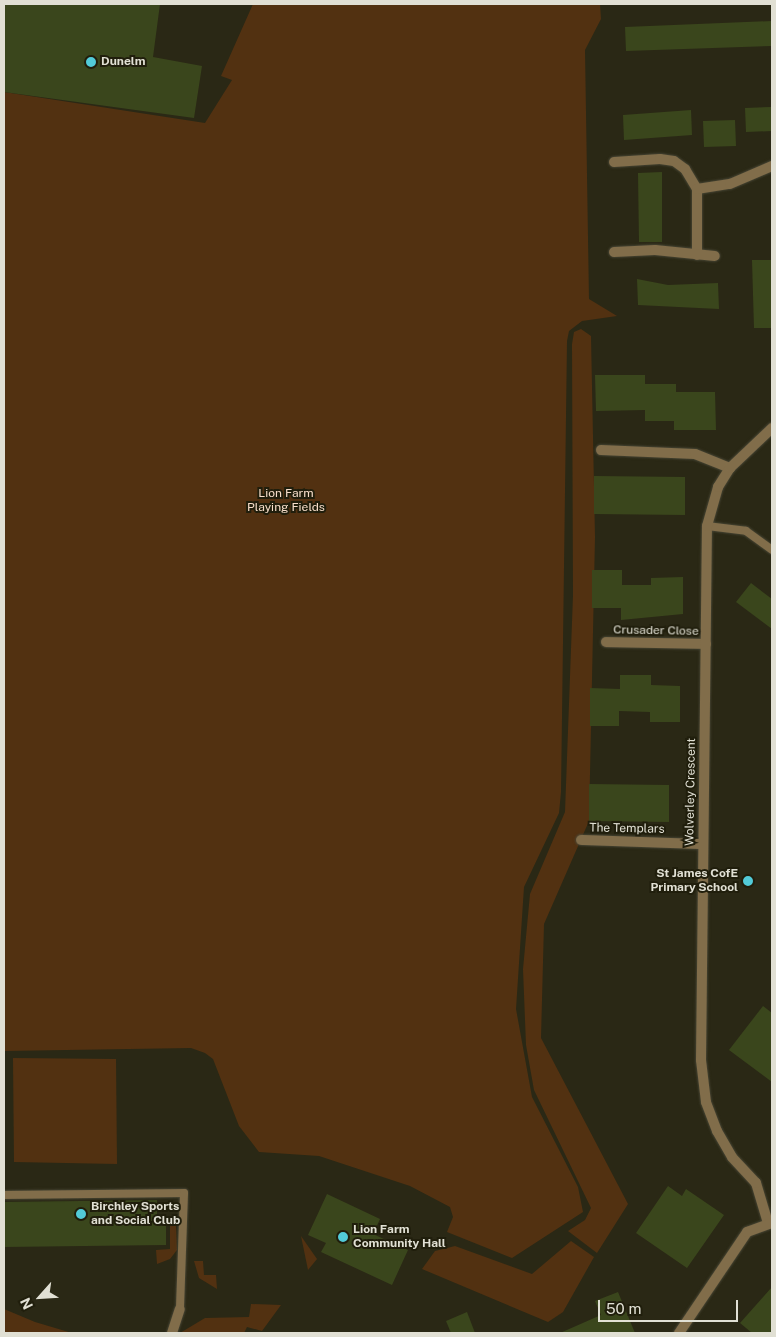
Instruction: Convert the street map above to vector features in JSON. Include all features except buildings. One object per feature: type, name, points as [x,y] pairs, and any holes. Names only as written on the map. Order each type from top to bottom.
[{"type":"street","points":[[614,162],[663,159],[685,169],[696,189],[697,255]]},
{"type":"street","points":[[696,189],[730,184],[772,166]]},
{"type":"street","points":[[614,252],[684,253],[715,256]]},
{"type":"street","name":"Wolverley Crescent","points":[[770,1223],[756,1183],[732,1157],[706,1102],[701,1060],[707,526],[718,487],[730,468],[772,428]]},
{"type":"street","points":[[601,450],[695,454],[730,468]]},
{"type":"street","name":"Crusader Close","points":[[606,642],[706,644]]},
{"type":"street","name":"The Templars","points":[[581,840],[702,844]]},
{"type":"street","points":[[679,1333],[747,1232],[770,1223]]},
{"type":"street","points":[[172,1333],[180,1309]]},
{"type":"lane","points":[[707,526],[746,531],[772,550]]},
{"type":"lane","points":[[4,1195],[184,1193],[180,1309]]},
{"type":"green space","name":"Lion Farm Playing Fields","points":[[253,4],[600,4],[601,19],[585,50],[589,299],[617,316],[582,321],[569,331],[567,341],[561,792],[559,813],[524,887],[516,1009],[532,1097],[578,1187],[583,1212],[512,1258],[447,1232],[453,1217],[450,1207],[410,1186],[319,1156],[259,1152],[239,1126],[213,1059],[205,1053],[191,1048],[4,1051],[4,92],[205,123],[232,80],[221,76]]},
{"type":"green space","points":[[581,329],[591,336],[595,537],[589,821],[544,924],[541,1038],[628,1204],[597,1253],[568,1231],[585,1220],[591,1208],[534,1090],[526,1045],[523,969],[530,894],[565,812],[573,595],[572,344],[574,332]]},
{"type":"green space","points":[[13,1058],[116,1059],[117,1164],[14,1162]]},
{"type":"green space","points":[[170,1225],[176,1226],[177,1250],[170,1259],[157,1264],[156,1250],[170,1249]]},
{"type":"green space","points":[[301,1236],[317,1259],[308,1270]]},
{"type":"green space","points":[[571,1241],[594,1257],[563,1312],[548,1322],[422,1269],[435,1251],[455,1246],[532,1274]]},
{"type":"green space","points":[[194,1261],[203,1261],[204,1275],[216,1275],[217,1289],[199,1278]]},
{"type":"green space","points":[[251,1304],[281,1305],[262,1331],[247,1327],[244,1333],[180,1333],[205,1318],[249,1317]]},
{"type":"green space","points":[[4,1309],[35,1322],[72,1333],[4,1333]]},
{"type":"place","name":"Dunelm","points":[[91,62]]},
{"type":"place","name":"St James CofE Primary School","points":[[748,881]]},
{"type":"place","name":"Birchley Sports and Social Club","points":[[81,1214]]},
{"type":"place","name":"Lion Farm Community Hall","points":[[343,1237]]}]
